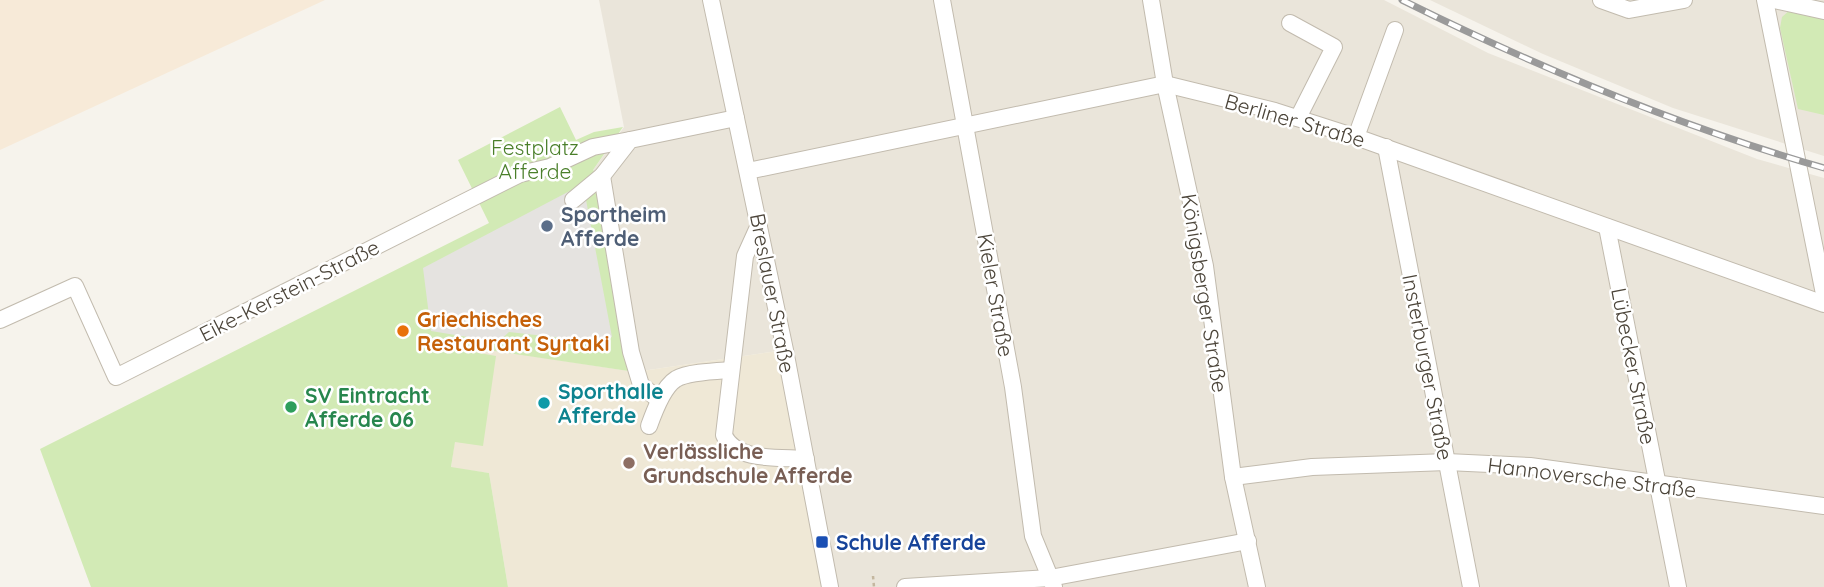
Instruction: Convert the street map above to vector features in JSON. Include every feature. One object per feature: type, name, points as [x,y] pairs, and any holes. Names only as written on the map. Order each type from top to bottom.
[{"type":"street","name":"Breslauer Straße","points":[[712,0],[830,587]]},
{"type":"street","name":"Kieler Straße","points":[[942,0],[1013,387],[1033,536],[1052,583]]},
{"type":"street","name":"Königsberger Straße","points":[[1152,0],[1165,84],[1205,266],[1233,477],[1257,587]]},
{"type":"street","points":[[1601,0],[1629,10],[1654,3],[1684,0]]},
{"type":"street","points":[[1765,0],[1824,294]]},
{"type":"street","points":[[1774,0],[1824,11]]},
{"type":"street","points":[[1290,23],[1334,47],[1298,118]]},
{"type":"street","points":[[1356,137],[1395,30]]},
{"type":"street","name":"Berliner Straße","points":[[748,171],[1165,84],[1298,118],[1386,147],[1824,304]]},
{"type":"street","name":"Eike-Kerstein-Straße","points":[[0,320],[75,286],[116,377],[520,174],[550,167],[593,147],[736,118]]},
{"type":"street","points":[[573,201],[602,176],[630,140]]},
{"type":"street","name":"Insterburger Straße","points":[[1386,147],[1471,587]]},
{"type":"street","points":[[602,176],[631,352],[640,385],[659,400]]},
{"type":"street","points":[[759,225],[745,256],[724,435],[727,444],[741,453],[806,459]]},
{"type":"street","name":"Lübecker Straße","points":[[1607,227],[1678,587]]},
{"type":"street","points":[[649,426],[659,400],[676,379],[731,370]]},
{"type":"street","name":"Hannoversche Straße","points":[[1233,477],[1312,467],[1447,462],[1530,466],[1824,506]]},
{"type":"street","points":[[905,587],[1052,583],[1248,541]]},
{"type":"path","points":[[873,576],[874,587]]},
{"type":"shaded area","points":[[0,0],[325,0],[0,150]]},
{"type":"shaded area","points":[[599,0],[1384,0],[1488,53],[1757,159],[1824,178],[1824,587],[830,587],[784,350],[635,372],[593,170],[624,127]]},
{"type":"shaded area","points":[[1430,0],[1824,0],[1824,156],[1673,108],[1543,54]]},
{"type":"shaded area","name":"Sportheim Afferde","points":[[583,184],[612,337],[598,342],[509,332],[498,342],[431,331],[423,268]]},
{"type":"shaded area","name":"Verlässliche Grundschule Afferde","points":[[468,346],[635,372],[785,350],[830,587],[508,587],[489,473],[451,468]]},
{"type":"green space","points":[[1790,10],[1824,15],[1824,115],[1798,109],[1780,28],[1782,17]]},
{"type":"green space","name":"SV Eintracht Afferde 06","points":[[560,107],[576,140],[594,132],[623,127],[593,170],[609,188],[635,372],[468,347],[468,351],[496,356],[483,446],[455,442],[451,467],[489,473],[508,587],[91,587],[40,449],[489,223],[458,160]]},
{"type":"railway","points":[[1402,0],[1505,49],[1610,94],[1716,134],[1824,168]]},
{"type":"place","name":"Sportheim Afferde","points":[[547,226]]},
{"type":"place","name":"Griechisches Restaurant Syrtaki","points":[[403,331]]},
{"type":"place","name":"Sporthalle Afferde","points":[[544,403]]},
{"type":"place","name":"SV Eintracht Afferde 06","points":[[291,407]]},
{"type":"place","name":"Verlässliche Grundschule Afferde","points":[[629,463]]},
{"type":"place","name":"Schule Afferde","points":[[822,542]]},
{"type":"park label","name":"Festplatz Afferde","points":[[535,159]]}]
